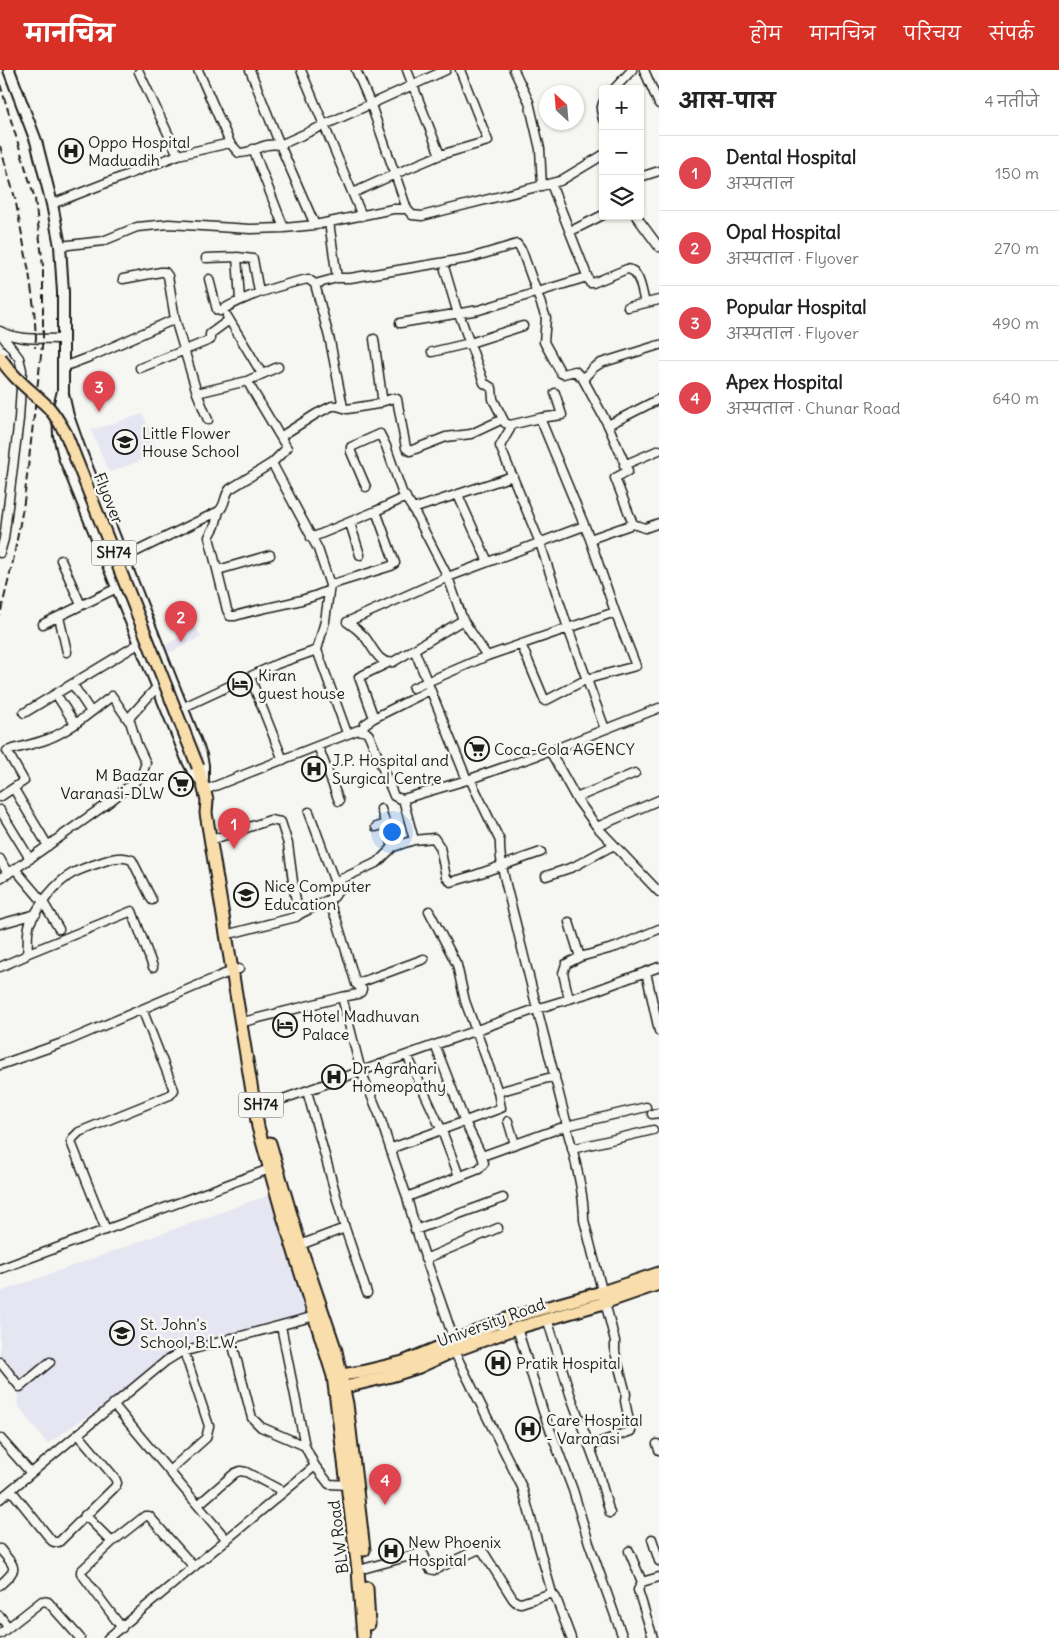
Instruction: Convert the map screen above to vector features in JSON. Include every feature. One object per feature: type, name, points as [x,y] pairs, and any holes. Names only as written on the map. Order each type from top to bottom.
[{"type":"main road","name":"Flyover","points":[[0,356],[17,379],[49,409],[66,434],[198,767],[205,791]]},
{"type":"main road","name":"SH74","points":[[205,791],[213,810],[258,1108],[315,1316],[337,1376]]},
{"type":"main road","name":"SH74","points":[[205,791],[206,813],[247,1021],[258,1108]]},
{"type":"main road","name":"SH74","points":[[273,1168],[329,1328],[366,1568],[370,1638]]},
{"type":"main road","points":[[454,1346],[509,1318],[603,1297],[659,1273]]},
{"type":"main road","name":"University Road","points":[[339,1388],[362,1378],[418,1367],[454,1346],[517,1328],[603,1297],[659,1284]]},
{"type":"main road","points":[[337,1376],[362,1378]]},
{"type":"main road","name":"BLW Road","points":[[342,1404],[363,1638]]},
{"type":"street","points":[[9,70],[36,142],[52,204],[60,246],[63,292],[63,339],[62,391],[58,411],[59,435],[64,457],[187,759],[205,791]]},
{"type":"street","points":[[198,70],[230,143],[239,153],[245,153],[272,144],[280,145],[446,70]]},
{"type":"street","points":[[250,70],[315,225]]},
{"type":"street","points":[[300,70],[362,216]]},
{"type":"street","points":[[356,70],[371,105],[406,209],[412,215],[422,216],[452,207],[551,184],[560,181],[599,157]]},
{"type":"street","points":[[407,70],[440,155]]},
{"type":"street","points":[[353,193],[440,155],[488,141],[460,70]]},
{"type":"street","points":[[514,70],[530,102],[540,149],[542,186]]},
{"type":"street","points":[[618,85],[632,70]]},
{"type":"street","points":[[644,70],[659,104]]},
{"type":"street","points":[[139,72],[178,155]]},
{"type":"street","points":[[52,204],[178,155],[230,143]]},
{"type":"street","points":[[253,149],[284,228]]},
{"type":"street","points":[[644,176],[659,171]]},
{"type":"street","points":[[551,184],[590,282],[593,283],[627,269],[632,269],[637,276],[645,303]]},
{"type":"street","points":[[60,246],[95,243],[137,227],[169,224],[250,229],[284,228],[315,225],[393,209],[406,209]]},
{"type":"street","points":[[571,231],[599,217]]},
{"type":"street","points":[[639,220],[658,246]]},
{"type":"street","points":[[329,222],[337,278]]},
{"type":"street","points":[[315,284],[337,278],[350,278],[443,264],[517,244],[522,251],[546,318],[544,342],[563,374],[576,371],[583,379],[608,425],[628,471],[615,478],[633,524]]},
{"type":"street","points":[[237,257],[240,300]]},
{"type":"street","points":[[206,258],[237,257],[253,259],[259,292]]},
{"type":"street","points":[[445,270],[458,314],[484,383],[492,388],[493,399],[505,423],[510,425],[562,415],[555,393]]},
{"type":"street","points":[[123,279],[166,272],[175,319],[197,393],[208,420]]},
{"type":"street","points":[[400,323],[479,310],[587,277]]},
{"type":"street","points":[[209,279],[217,310],[220,312],[240,300],[259,292],[308,279],[315,284],[330,341],[342,407]]},
{"type":"street","points":[[628,307],[659,300]]},
{"type":"street","points":[[223,310],[262,374]]},
{"type":"street","points":[[62,367],[92,356],[175,319]]},
{"type":"street","points":[[140,368],[210,340],[210,334],[229,320]]},
{"type":"street","points":[[432,352],[470,343],[523,326]]},
{"type":"street","points":[[0,332],[20,338],[63,339]]},
{"type":"street","points":[[0,332],[19,358],[22,370],[19,419],[0,553]]},
{"type":"street","points":[[374,339],[382,397],[381,402]]},
{"type":"street","points":[[583,379],[593,368],[601,364],[659,345]]},
{"type":"street","points":[[197,393],[247,381],[278,367]]},
{"type":"street","points":[[123,558],[219,511],[224,506],[230,489],[272,463],[287,448],[247,381]]},
{"type":"street","points":[[62,391],[76,439],[201,755],[204,765],[205,791]]},
{"type":"street","points":[[281,438],[322,411],[334,406],[347,409],[375,404],[394,398],[397,399],[406,448],[410,451],[446,437],[471,434],[503,419]]},
{"type":"street","points":[[608,425],[659,399]]},
{"type":"street","points":[[521,644],[544,701],[587,679],[636,666],[590,539],[540,418]]},
{"type":"street","points":[[510,429],[500,446],[540,544],[605,729]]},
{"type":"street","points":[[366,487],[351,448],[380,434],[402,492],[413,509],[448,577],[463,620],[487,656]]},
{"type":"street","points":[[624,465],[659,450]]},
{"type":"street","points":[[272,463],[318,549],[330,587],[325,621],[317,650],[347,733]]},
{"type":"street","points":[[413,509],[513,476]]},
{"type":"street","points":[[458,495],[488,562]]},
{"type":"street","points":[[311,538],[350,523],[406,497]]},
{"type":"street","points":[[219,511],[215,526],[209,537],[230,616],[310,598],[330,587],[391,566],[395,563],[376,511]]},
{"type":"street","points":[[350,523],[360,555]]},
{"type":"street","points":[[590,539],[633,524],[645,528],[659,523]]},
{"type":"street","points":[[388,663],[382,660],[363,636],[347,622],[448,577],[584,526]]},
{"type":"street","points":[[218,570],[270,555]]},
{"type":"street","points":[[61,560],[81,605]]},
{"type":"street","points":[[43,624],[117,588]]},
{"type":"street","points":[[414,688],[487,656],[615,612]]},
{"type":"street","points":[[59,616],[67,652]]},
{"type":"street","points":[[374,718],[359,677],[393,662],[463,620]]},
{"type":"street","points":[[24,713],[140,643]]},
{"type":"street","points":[[414,649],[467,780],[471,781],[500,841],[500,851],[536,1009],[566,1120],[584,1206],[584,1220],[615,1341],[615,1352],[626,1394],[625,1401],[631,1431],[589,1446]]},
{"type":"street","points":[[182,708],[277,664],[317,650]]},
{"type":"street","points":[[250,677],[283,760]]},
{"type":"street","points":[[73,684],[91,712]]},
{"type":"street","points":[[129,721],[130,715],[158,686]]},
{"type":"street","points":[[361,730],[365,724],[374,718],[430,690]]},
{"type":"street","points":[[56,694],[75,724]]},
{"type":"street","points":[[0,797],[24,782],[6,751],[48,739],[75,724],[112,696],[129,721],[137,744],[145,757],[144,771],[138,779],[108,803],[16,869],[0,878]]},
{"type":"street","points":[[205,791],[347,733],[361,730],[369,735],[394,796],[403,799],[467,780],[550,751],[659,708]]},
{"type":"street","points":[[318,746],[340,801]]},
{"type":"street","points":[[550,751],[576,798],[597,827],[658,888]]},
{"type":"street","points":[[576,798],[635,773]]},
{"type":"street","points":[[14,789],[48,846]]},
{"type":"street","points":[[403,799],[414,840]]},
{"type":"street","points":[[597,827],[659,800]]},
{"type":"street","points":[[381,809],[393,847]]},
{"type":"street","points":[[0,810],[30,859]]},
{"type":"street","points":[[233,933],[296,917],[334,897],[338,891],[310,812]]},
{"type":"street","points":[[217,838],[270,820],[281,822],[288,844],[296,901],[300,908],[300,914]]},
{"type":"street","points":[[376,826],[386,824]]},
{"type":"street","points":[[335,882],[378,862],[393,847],[414,840],[434,838],[440,847],[446,877],[451,882],[541,852]]},
{"type":"street","points":[[546,876],[573,867],[614,845]]},
{"type":"street","points":[[26,954],[27,930],[43,902],[63,880],[74,872],[115,858],[132,860],[152,900]]},
{"type":"street","points":[[0,860],[8,874]]},
{"type":"street","points":[[16,869],[43,902],[59,929]]},
{"type":"street","points":[[247,1021],[361,992],[362,990],[356,984],[337,921],[328,900]]},
{"type":"street","points":[[0,967],[26,954],[132,911],[153,967]]},
{"type":"street","points":[[390,1148],[442,1131],[501,1108],[498,1092],[465,1001],[457,965],[429,911]]},
{"type":"street","points":[[0,924],[36,914]]},
{"type":"street","points":[[569,922],[580,957]]},
{"type":"street","points":[[569,999],[563,973],[566,964],[580,957],[616,947],[659,930]]},
{"type":"street","points":[[356,984],[424,960]]},
{"type":"street","points":[[258,1108],[407,1054],[477,1032],[536,1009],[589,994],[659,967]]},
{"type":"street","points":[[0,1065],[65,1042],[236,970]]},
{"type":"street","points":[[646,972],[659,1030]]},
{"type":"street","points":[[342,997],[361,1070],[379,1114],[388,1146],[407,1197],[415,1230],[425,1259],[443,1302],[454,1346],[522,1487],[552,1593],[556,1598],[571,1638]]},
{"type":"street","points":[[106,1230],[71,1142],[79,1132],[170,1095],[174,1090],[142,1009]]},
{"type":"street","points":[[407,1197],[482,1166],[484,1163],[465,1122],[435,1045]]},
{"type":"street","points":[[407,1054],[442,1131],[459,1176]]},
{"type":"street","points":[[498,1092],[555,1076]]},
{"type":"street","points":[[307,1091],[345,1228],[367,1293]]},
{"type":"street","points":[[482,1156],[566,1126],[646,1107]]},
{"type":"street","points":[[508,1121],[516,1144]]},
{"type":"street","points":[[572,1149],[653,1130]]},
{"type":"street","points":[[0,1270],[273,1168]]},
{"type":"street","points":[[415,1230],[502,1198]]},
{"type":"street","points":[[300,1245],[345,1228]]},
{"type":"street","points":[[425,1259],[498,1228]]},
{"type":"street","points":[[0,1499],[166,1361],[179,1353],[315,1316]]},
{"type":"street","points":[[547,1318],[570,1394],[596,1461],[610,1513]]},
{"type":"street","points":[[281,1326],[305,1446],[315,1466],[329,1484],[348,1485]]},
{"type":"street","points":[[517,1328],[543,1411],[623,1638]]},
{"type":"street","points":[[231,1338],[252,1418],[260,1427],[305,1446]]},
{"type":"street","points":[[169,1471],[206,1438],[209,1432],[209,1426],[184,1352]]},
{"type":"street","points":[[0,1362],[20,1387],[50,1362]]},
{"type":"street","points":[[114,1404],[227,1540]]},
{"type":"street","points":[[10,1490],[54,1542],[59,1542],[117,1483],[115,1478],[78,1434]]},
{"type":"street","points":[[0,1438],[31,1473]]},
{"type":"street","points":[[108,1638],[315,1466]]},
{"type":"street","points":[[198,1505],[235,1473],[240,1471],[246,1472],[284,1492]]},
{"type":"street","points":[[85,1515],[112,1542]]},
{"type":"street","points":[[122,1628],[80,1573],[112,1542],[145,1516],[149,1516],[194,1567]]},
{"type":"street","points":[[652,1539],[659,1561]]},
{"type":"street","points":[[0,1549],[14,1570],[0,1585]]},
{"type":"street","points":[[366,1568],[421,1553],[424,1555],[430,1569],[434,1570],[477,1550],[481,1550],[516,1602],[521,1603],[552,1593]]},
{"type":"street","points":[[629,1551],[642,1582]]},
{"type":"street","points":[[653,1638],[638,1590],[642,1582],[659,1577]]},
{"type":"street","points":[[0,1634],[45,1600],[80,1638]]},
{"type":"street","points":[[0,1616],[8,1627]]},
{"type":"shaded area","name":"Little Flower House School","points":[[143,414],[159,454],[109,472],[91,430]]},
{"type":"shaded area","points":[[196,627],[201,637],[167,654],[164,647],[183,635],[183,633]]},
{"type":"shaded area","name":"St. John's School, B.L.W.","points":[[272,1194],[309,1314],[179,1353],[47,1444],[17,1404],[20,1387],[0,1366],[0,1292]]},
{"type":"railway","points":[[0,84],[35,199],[43,266],[43,338],[24,502],[0,615]]},
{"type":"railway","points":[[0,146],[15,198],[29,272],[34,308],[35,348]]},
{"type":"place","name":"Oppo Hospital Maduadih","points":[[71,151]]},
{"type":"place","name":"Popular Hospital","points":[[99,412]]},
{"type":"place","name":"Little Flower House School","points":[[125,442]]},
{"type":"place","name":"Opal Hospital","points":[[181,642]]},
{"type":"place","name":"Kiran guest house","points":[[240,684]]},
{"type":"place","name":"Coca-Cola AGENCY","points":[[477,749]]},
{"type":"place","name":"J.P. Hospital and Surgical Centre","points":[[314,769]]},
{"type":"place","name":"M Baazar Varanasi-DLW","points":[[181,784]]},
{"type":"place","name":"Dental Hospital","points":[[234,849]]},
{"type":"place","name":"Nice Computer Education","points":[[246,895]]},
{"type":"place","name":"Hotel Madhuvan Palace","points":[[285,1025]]},
{"type":"place","name":"Dr Agrahari Homeopathy","points":[[334,1077]]},
{"type":"place","name":"St. John's School, B.L.W.","points":[[122,1333]]},
{"type":"place","name":"Pratik Hospital","points":[[498,1363]]},
{"type":"place","name":"Care Hospital - Varanasi","points":[[528,1429]]},
{"type":"place","name":"Apex Hospital","points":[[385,1505]]},
{"type":"place","name":"New Phoenix Hospital","points":[[391,1551]]}]
